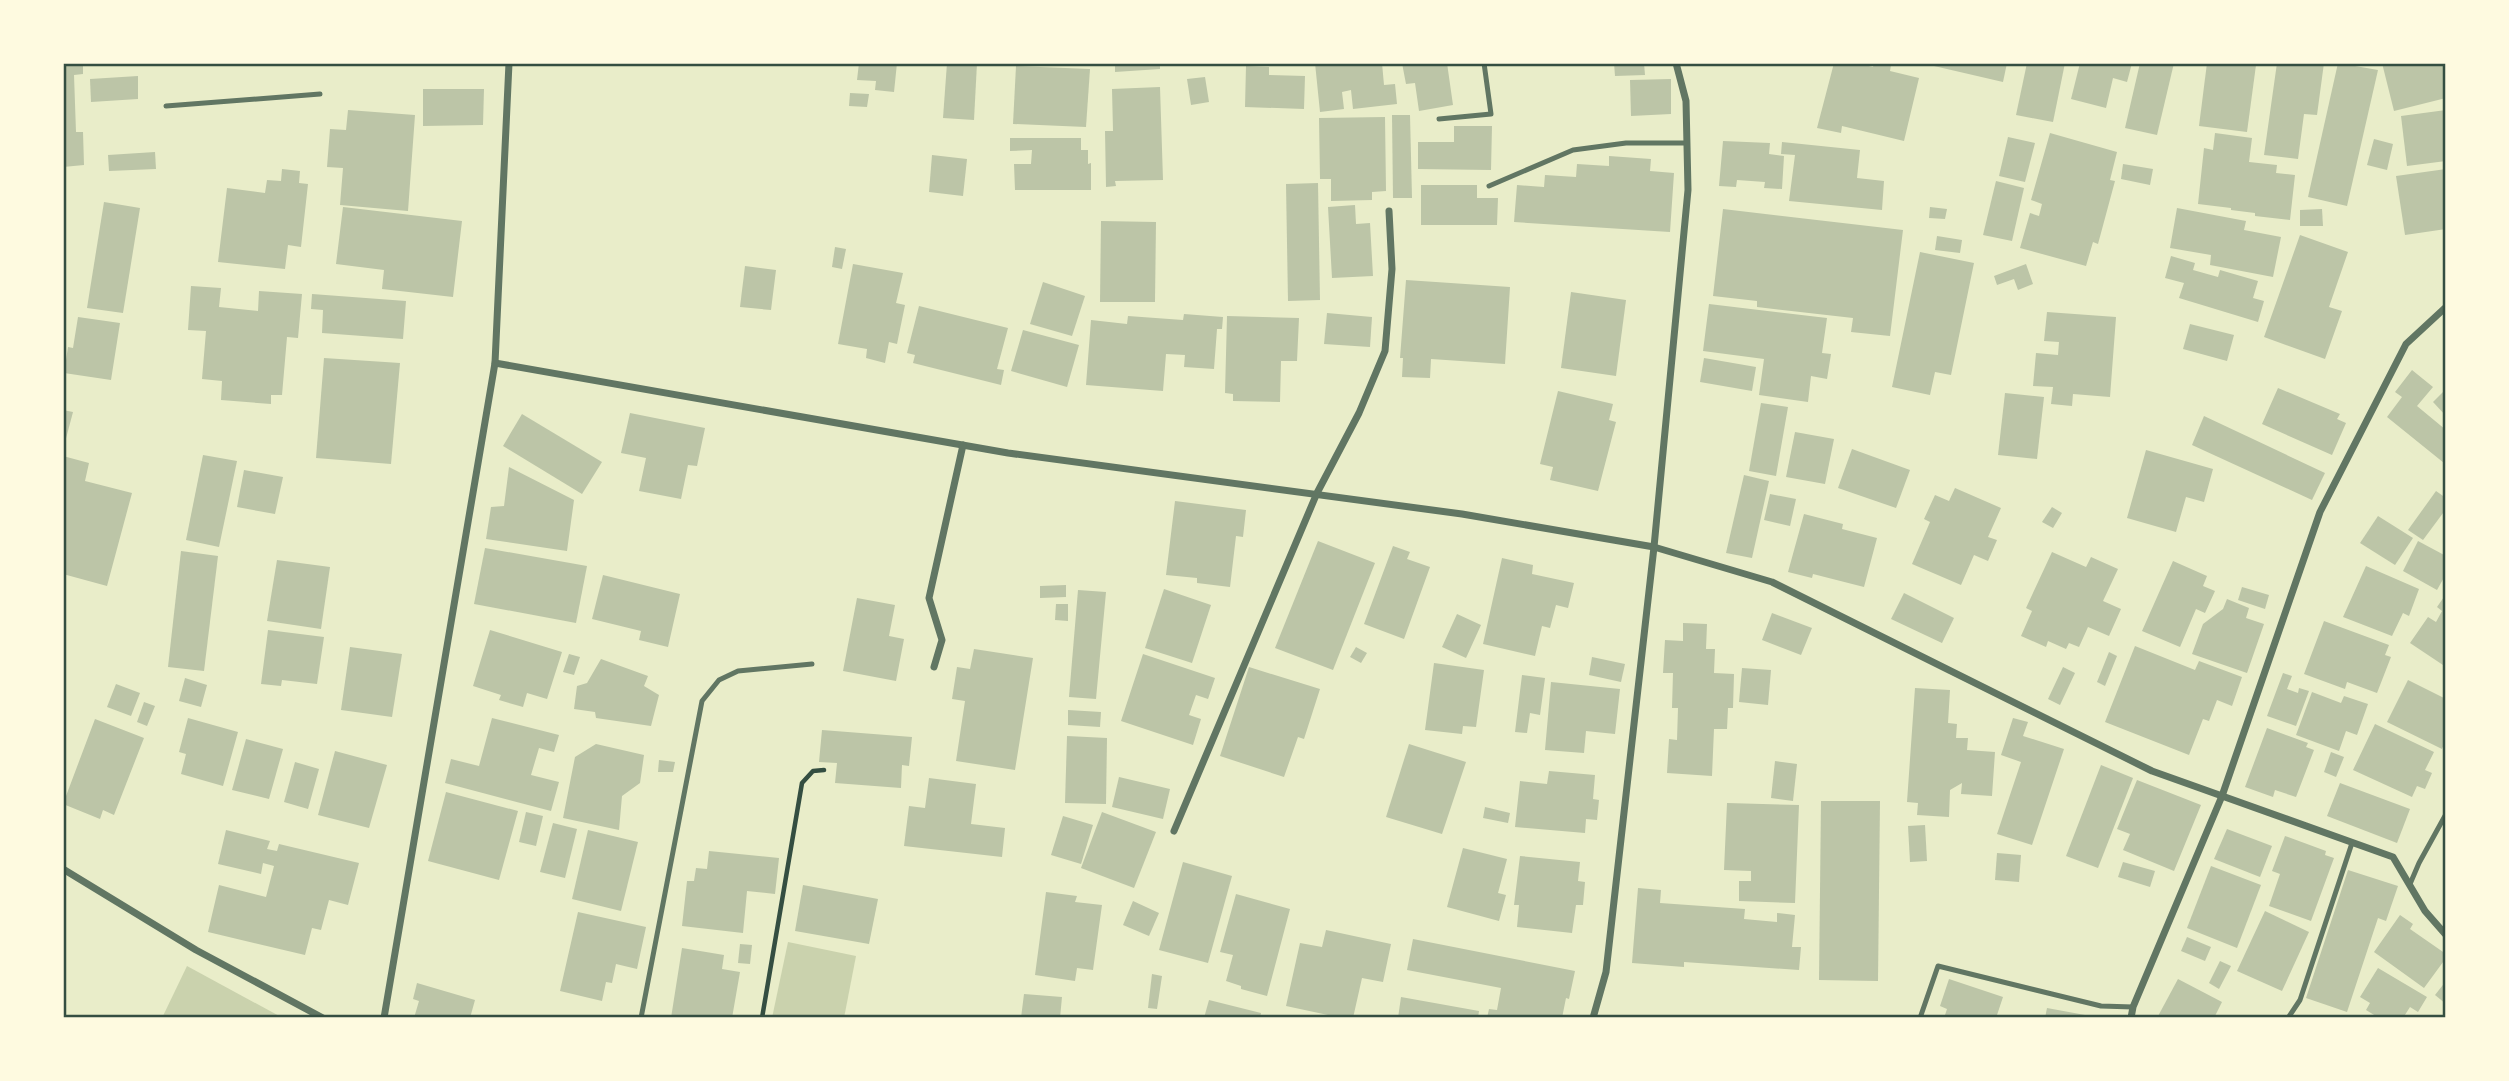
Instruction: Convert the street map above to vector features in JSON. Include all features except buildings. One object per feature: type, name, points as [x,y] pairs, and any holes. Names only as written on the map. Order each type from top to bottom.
[{"type":"street","points":[[384,1018],[495,363],[509,63]]},
{"type":"street","points":[[1592,1018],[1606,972],[1654,547],[1688,190],[1686,101],[1676,63]]},
{"type":"street","points":[[1174,831],[1317,493],[1359,413],[1385,351],[1392,269],[1389,211]]},
{"type":"street","points":[[2131,1018],[2133,1007],[2222,796],[2320,512],[2406,344],[2446,307]]},
{"type":"street","points":[[495,363],[962,445],[1462,514],[1654,547],[1772,582],[2152,771],[2393,857],[2425,911],[2446,935]]},
{"type":"street","points":[[934,667],[942,640],[929,598],[962,445]]},
{"type":"street","points":[[63,870],[196,950],[323,1018]]},
{"type":"lane","points":[[1439,119],[1491,114],[1484,63]]},
{"type":"lane","points":[[166,106],[320,94]]},
{"type":"lane","points":[[1489,186],[1573,150],[1626,143],[1687,143]]},
{"type":"lane","points":[[641,1018],[702,701],[719,680],[738,670],[812,664]]},
{"type":"lane","points":[[2410,884],[2418,863],[2446,814]]},
{"type":"lane","points":[[2288,1018],[2300,1000],[2352,843]]},
{"type":"lane","points":[[1920,1018],[1938,966],[2101,1006],[2133,1007]]},
{"type":"path","points":[[762,1018],[802,783],[813,771],[824,770]]},
{"type":"green space","points":[[788,942],[856,956],[844,1018],[772,1018]]},
{"type":"green space","points":[[187,966],[283,1018],[162,1018]]}]
